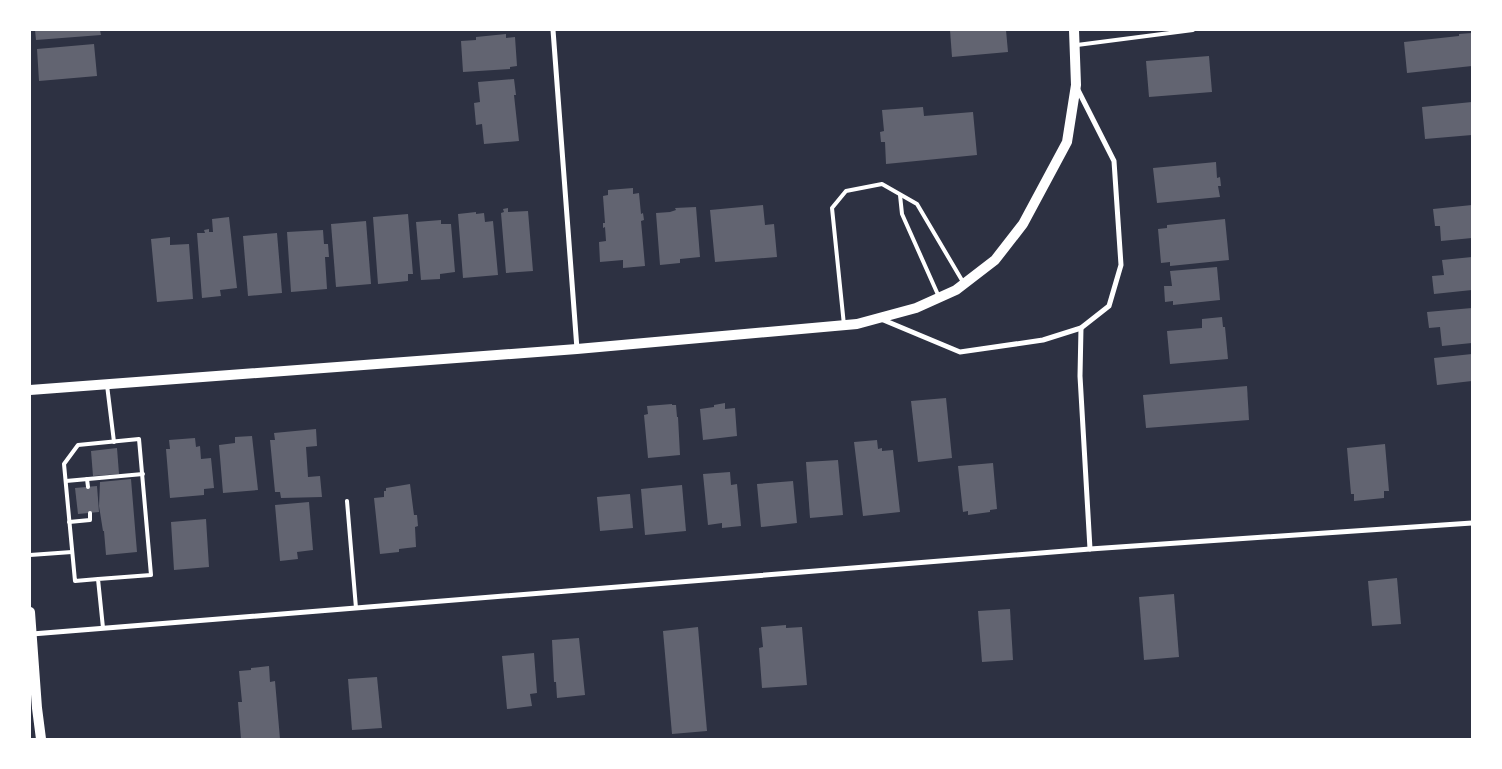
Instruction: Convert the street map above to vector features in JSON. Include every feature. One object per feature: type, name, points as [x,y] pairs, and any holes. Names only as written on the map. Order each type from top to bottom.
[{"type":"main road","points":[[30,390],[107,386],[857,324],[916,308],[956,290],[995,260],[1024,224],[1067,142],[1076,85],[1074,30]]},
{"type":"main road","points":[[30,612],[33,708],[41,739]]},
{"type":"street","points":[[553,30],[577,348]]},
{"type":"street","points":[[880,318],[960,352],[1043,340],[1081,328],[1109,306],[1121,265],[1114,161],[1076,85]]},
{"type":"street","points":[[1081,328],[1080,376],[1090,549]]},
{"type":"street","points":[[32,634],[1090,549],[1472,523]]},
{"type":"lane","points":[[1074,45],[1157,32],[1194,30]]},
{"type":"lane","points":[[844,325],[832,208],[846,191],[882,184],[917,204],[964,284]]},
{"type":"lane","points":[[900,195],[902,214],[939,298]]},
{"type":"lane","points":[[107,386],[114,442]]},
{"type":"lane","points":[[139,439],[143,474],[151,575],[75,581],[64,464],[78,445],[139,439]]},
{"type":"lane","points":[[66,481],[143,474]]},
{"type":"lane","points":[[87,479],[88,487]]},
{"type":"lane","points":[[347,501],[356,608]]},
{"type":"lane","points":[[69,522],[90,520],[90,513]]},
{"type":"lane","points":[[30,555],[72,552]]},
{"type":"lane","points":[[98,579],[103,628]]},
{"type":"building","points":[[35,30],[100,30],[101,35],[36,40]]},
{"type":"building","points":[[950,30],[1006,30],[1008,52],[952,57]]},
{"type":"building","points":[[1472,33],[1472,66],[1407,73],[1404,42]]},
{"type":"building","points":[[506,34],[506,38],[515,37],[517,66],[510,67],[510,69],[463,72],[461,41],[476,40],[476,37]]},
{"type":"building","points":[[94,44],[97,76],[39,81],[37,49]]},
{"type":"building","points":[[1209,56],[1212,92],[1149,97],[1146,61]]},
{"type":"building","points":[[514,79],[519,141],[484,144],[482,124],[476,125],[474,103],[480,102],[478,82]]},
{"type":"building","points":[[1472,102],[1472,135],[1425,139],[1422,107]]},
{"type":"building","points":[[923,107],[924,116],[973,112],[977,155],[886,164],[885,142],[881,142],[880,132],[884,131],[882,110]]},
{"type":"building","points":[[1216,162],[1217,178],[1220,177],[1221,186],[1218,186],[1220,197],[1157,203],[1153,168]]},
{"type":"building","points":[[633,188],[633,194],[639,193],[641,214],[643,213],[644,220],[641,221],[645,266],[623,268],[623,260],[600,262],[599,242],[606,241],[605,227],[603,228],[603,223],[605,223],[603,196],[608,195],[608,190]]},
{"type":"building","points":[[763,205],[765,225],[774,224],[777,257],[715,262],[710,210]]},
{"type":"building","points":[[1472,205],[1472,238],[1441,241],[1440,226],[1435,226],[1433,209]]},
{"type":"building","points":[[696,207],[700,257],[680,259],[680,263],[660,265],[656,213],[670,212],[676,210],[675,208]]},
{"type":"building","points":[[508,208],[508,212],[528,211],[533,271],[506,273],[501,213],[504,212],[503,209]]},
{"type":"building","points":[[476,212],[476,214],[484,213],[485,222],[493,221],[498,275],[463,278],[458,214]]},
{"type":"building","points":[[408,214],[413,274],[408,274],[408,281],[378,284],[373,217]]},
{"type":"building","points":[[229,217],[237,288],[220,290],[221,296],[202,298],[197,233],[205,233],[204,230],[209,229],[209,232],[213,232],[212,219]]},
{"type":"building","points":[[1225,219],[1229,260],[1170,266],[1170,262],[1161,263],[1158,229],[1167,228],[1167,225]]},
{"type":"building","points":[[441,220],[441,224],[451,224],[455,272],[440,274],[440,279],[421,280],[416,222]]},
{"type":"building","points":[[366,221],[371,284],[336,287],[331,224]]},
{"type":"building","points":[[323,230],[324,244],[328,244],[329,257],[325,257],[327,289],[291,292],[287,232]]},
{"type":"building","points":[[277,233],[282,293],[248,296],[243,236]]},
{"type":"building","points":[[170,237],[170,245],[189,244],[193,299],[157,302],[151,239]]},
{"type":"building","points":[[1472,257],[1472,290],[1434,294],[1432,276],[1444,275],[1442,260]]},
{"type":"building","points":[[1217,267],[1220,300],[1173,305],[1173,301],[1165,302],[1164,286],[1172,286],[1170,271]]},
{"type":"building","points":[[1472,308],[1472,343],[1442,346],[1440,327],[1429,328],[1427,312]]},
{"type":"building","points":[[1222,317],[1223,327],[1225,327],[1228,359],[1170,364],[1167,331],[1202,328],[1202,319]]},
{"type":"building","points":[[1472,354],[1472,381],[1437,385],[1434,358]]},
{"type":"building","points":[[1247,386],[1249,420],[1146,428],[1143,395]]},
{"type":"building","points":[[946,398],[952,458],[918,462],[911,401]]},
{"type":"building","points":[[725,403],[725,409],[735,408],[737,436],[703,440],[700,409]]},
{"type":"building","points":[[676,405],[678,417],[680,455],[648,458],[644,415],[648,414],[647,406]]},
{"type":"building","points":[[316,429],[317,446],[306,447],[308,477],[320,476],[322,497],[281,498],[280,492],[275,492],[270,440],[275,440],[274,433]]},
{"type":"building","points":[[252,436],[258,490],[223,493],[219,445],[235,443],[235,437]]},
{"type":"building","points":[[195,438],[196,447],[200,446],[201,459],[211,458],[214,488],[204,489],[204,495],[170,498],[166,449],[170,449],[169,440]]},
{"type":"building","points":[[877,440],[878,449],[882,448],[882,451],[893,450],[900,512],[863,516],[854,442]]},
{"type":"building","points":[[1385,444],[1389,491],[1384,491],[1384,498],[1354,501],[1354,494],[1351,494],[1347,448]]},
{"type":"building","points":[[117,448],[119,474],[93,476],[91,451]]},
{"type":"building","points":[[838,460],[843,515],[810,518],[806,462]]},
{"type":"building","points":[[993,463],[997,509],[990,510],[990,512],[968,515],[968,511],[963,512],[958,466]]},
{"type":"building","points":[[730,472],[731,485],[737,484],[741,526],[722,528],[722,523],[708,525],[703,474]]},
{"type":"building","points":[[131,479],[137,552],[106,555],[99,506],[100,482]]},
{"type":"building","points":[[793,481],[797,523],[761,527],[757,484]]},
{"type":"building","points":[[410,484],[414,515],[417,515],[418,526],[415,527],[416,547],[399,549],[399,552],[380,554],[374,498],[384,497],[386,488]]},
{"type":"building","points":[[682,485],[686,531],[645,535],[641,489]]},
{"type":"building","points":[[97,486],[99,512],[78,514],[75,488]]},
{"type":"building","points":[[630,494],[633,528],[600,531],[597,497]]},
{"type":"building","points":[[309,502],[313,550],[297,552],[298,559],[280,561],[275,505]]},
{"type":"building","points":[[206,519],[209,567],[174,570],[171,522]]},
{"type":"building","points":[[1397,578],[1401,624],[1372,626],[1368,581]]},
{"type":"building","points":[[1174,594],[1179,657],[1144,660],[1139,597]]},
{"type":"building","points":[[1010,609],[1013,660],[982,662],[978,611]]},
{"type":"building","points":[[786,625],[786,628],[802,627],[807,685],[762,688],[759,648],[763,647],[761,627]]},
{"type":"building","points":[[698,627],[707,731],[672,734],[663,631]]},
{"type":"building","points":[[579,638],[585,695],[557,698],[556,682],[554,682],[552,640]]},
{"type":"building","points":[[534,653],[537,693],[530,694],[532,706],[507,709],[502,656]]},
{"type":"building","points":[[269,666],[270,682],[275,681],[280,739],[241,739],[238,702],[242,702],[239,671]]},
{"type":"building","points":[[377,677],[382,728],[352,730],[348,679]]}]
